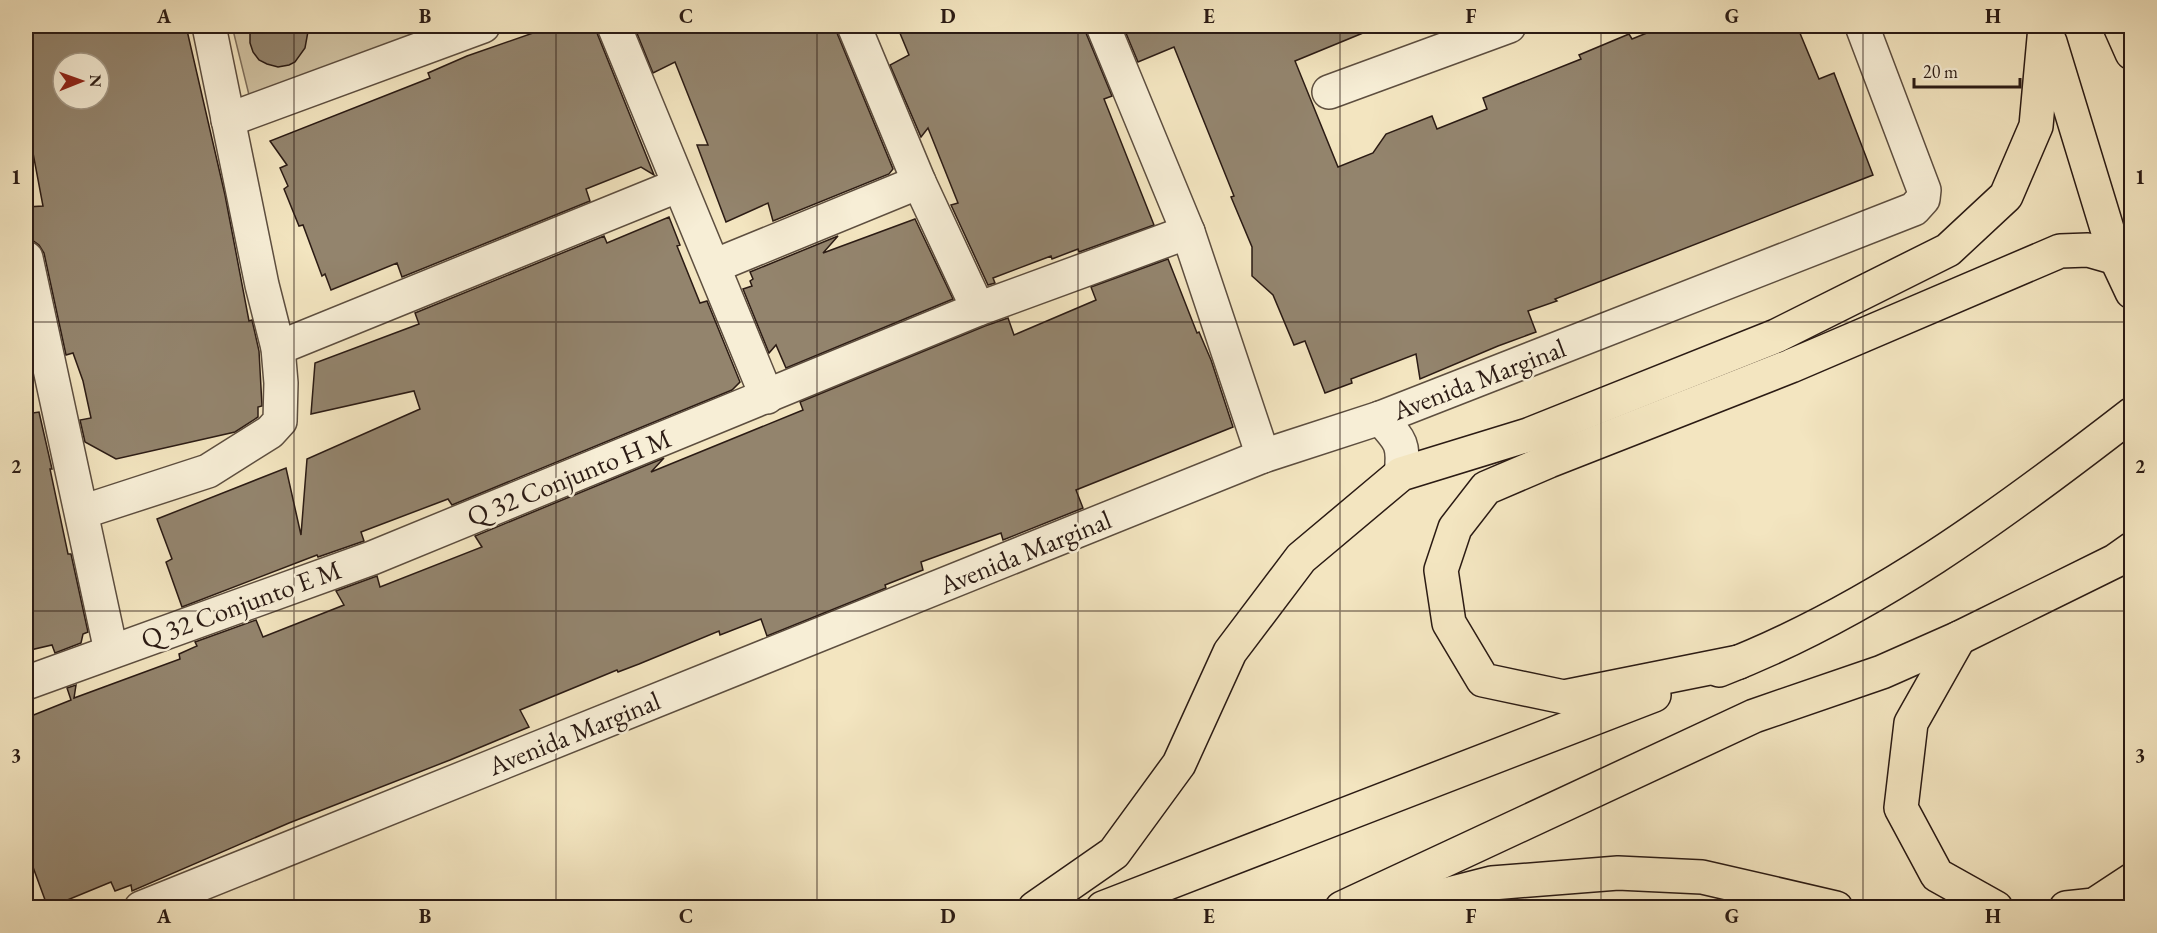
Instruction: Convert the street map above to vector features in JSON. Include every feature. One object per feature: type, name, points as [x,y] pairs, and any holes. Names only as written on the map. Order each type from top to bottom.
[{"type":"main road","points":[[2045,26],[2124,275]]},
{"type":"main road","points":[[1035,908],[1114,853],[1179,764],[1230,652],[1301,558],[1401,474],[1528,435],[1776,336],[1948,250],[2006,196],[2036,126],[2045,26]]},
{"type":"main road","points":[[2120,26],[2132,53]]},
{"type":"main road","points":[[1739,662],[1564,698],[1483,680],[1449,623],[1441,570],[1455,528],[1486,488],[1791,366],[2060,251],[2088,250],[2124,275]]},
{"type":"main road","points":[[1103,908],[1739,662],[1842,614],[1948,550],[2132,414]]},
{"type":"main road","points":[[1342,908],[1755,716],[1882,672],[1959,638],[2115,561],[2132,549]]},
{"type":"main road","points":[[1959,638],[1911,723],[1901,808],[1937,875],[1996,908]]},
{"type":"main road","points":[[1394,908],[1492,883],[1618,873],[1702,877],[1836,908]]},
{"type":"main road","points":[[2067,908],[2094,905],[2132,880]]},
{"type":"street","points":[[82,512],[208,471],[270,432],[280,421],[281,383],[278,348],[262,285],[208,26]]},
{"type":"street","points":[[228,120],[483,26]]},
{"type":"street","points":[[614,26],[767,397]]},
{"type":"street","points":[[854,26],[919,182],[978,309]]},
{"type":"street","points":[[1103,26],[1188,232],[1263,456]]},
{"type":"street","points":[[1329,92],[1441,37],[1509,26]]},
{"type":"street","name":"Avenida Marginal","points":[[141,908],[1263,456],[1380,418],[1914,209],[1923,199],[1924,190],[1862,26]]},
{"type":"street","points":[[714,266],[919,182]]},
{"type":"street","points":[[278,348],[679,185]]},
{"type":"street","name":"Q 32 Conjunto H M","points":[[372,558],[978,309],[1188,232]]},
{"type":"street","points":[[26,258],[111,651]]},
{"type":"street","points":[[1380,418],[1397,436],[1404,453],[1401,474]]},
{"type":"street","name":"Q 32 Conjunto E M","points":[[26,683],[372,558]]},
{"type":"shaded area","points":[[232,26],[442,26],[250,99]]},
{"type":"building","points":[[26,26],[186,26],[225,195],[249,321],[252,320],[259,351],[262,406],[258,407],[258,417],[235,432],[116,459],[85,442],[80,420],[91,418],[83,381],[73,353],[66,355],[44,253],[39,245],[32,240],[26,240],[26,207],[43,206],[26,116]]},
{"type":"building","points":[[250,26],[309,26],[305,48],[295,62],[289,65],[278,67],[267,64],[259,60],[253,52],[250,43]]},
{"type":"building","points":[[553,26],[596,26],[654,175],[641,167],[586,189],[590,201],[402,277],[397,263],[331,290],[325,274],[322,276],[303,225],[299,226],[284,189],[288,186],[280,168],[287,165],[270,141],[430,78],[428,73],[467,56]]},
{"type":"building","points":[[634,26],[836,26],[893,169],[889,174],[773,221],[768,203],[726,222],[697,145],[708,145],[675,62],[653,73]]},
{"type":"building","points":[[897,26],[1085,26],[1112,96],[1104,99],[1154,225],[1079,252],[1078,249],[1052,259],[1051,256],[993,278],[995,283],[988,285],[951,205],[958,203],[928,128],[921,137],[890,65],[909,55]]},
{"type":"building","points":[[1123,26],[1380,26],[1295,61],[1338,167],[1373,153],[1386,134],[1432,116],[1437,129],[1487,109],[1483,98],[1581,59],[1579,55],[1629,34],[1632,39],[1664,26],[1797,26],[1819,79],[1834,73],[1873,175],[1528,311],[1536,332],[1420,379],[1416,354],[1351,379],[1352,383],[1325,393],[1305,341],[1294,345],[1273,295],[1252,276],[1252,247],[1174,47],[1138,62]]},
{"type":"building","points":[[669,217],[680,245],[677,246],[700,303],[707,301],[740,382],[732,390],[452,505],[448,499],[361,532],[364,541],[318,557],[317,555],[182,607],[166,562],[172,559],[157,519],[286,468],[301,535],[307,459],[420,409],[414,391],[311,414],[315,363],[419,324],[415,313],[604,236],[607,243]]},
{"type":"building","points":[[915,219],[953,299],[786,368],[776,345],[769,353],[743,289],[752,286],[750,281],[753,279],[750,272],[838,236],[823,253]]},
{"type":"building","points":[[1168,259],[1197,333],[1199,332],[1211,360],[1233,427],[1076,490],[1083,508],[1003,540],[1001,533],[921,562],[923,570],[885,585],[886,588],[767,636],[761,619],[720,635],[719,631],[520,710],[529,727],[450,760],[289,823],[132,891],[131,885],[115,891],[111,882],[48,908],[26,848],[26,718],[71,700],[67,688],[76,685],[74,698],[180,659],[179,654],[197,646],[195,642],[256,620],[263,637],[344,605],[336,591],[377,576],[380,587],[482,547],[475,536],[664,458],[651,472],[803,410],[800,402],[985,326],[1008,318],[1014,335],[1096,300],[1091,287]]},
{"type":"building","points":[[39,412],[68,554],[71,554],[88,632],[83,634],[81,643],[55,653],[52,645],[26,651],[26,414]]}]
